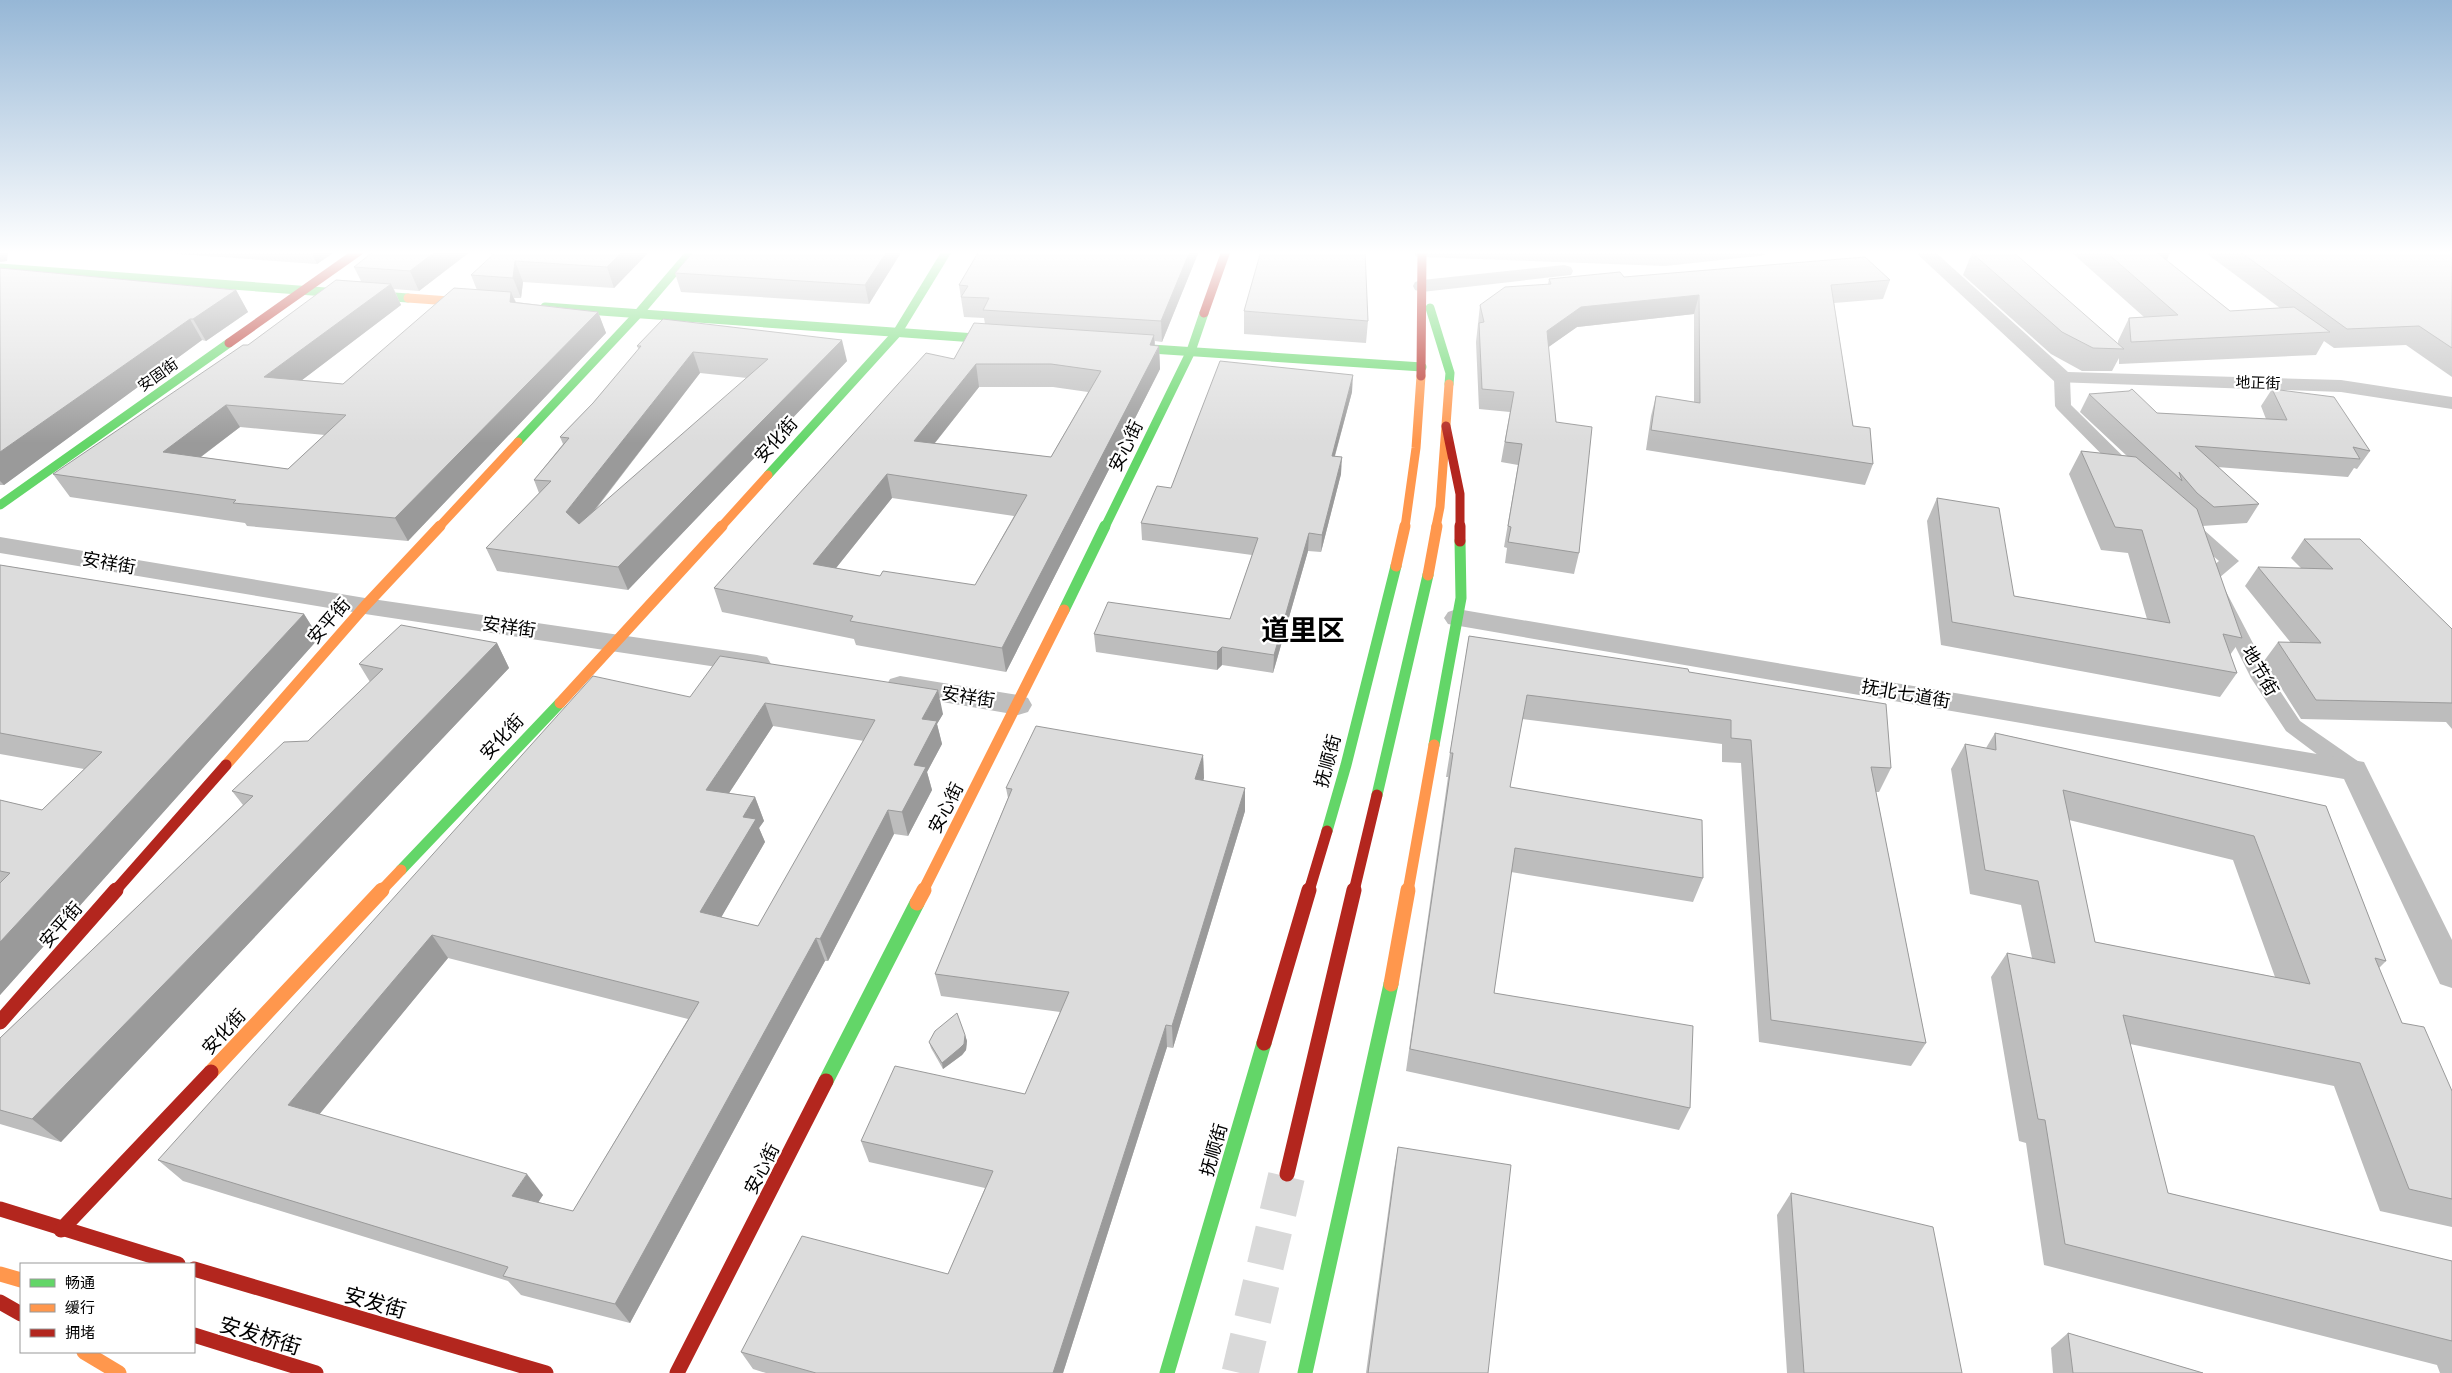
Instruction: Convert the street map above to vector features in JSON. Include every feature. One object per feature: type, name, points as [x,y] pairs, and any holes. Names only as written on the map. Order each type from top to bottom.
[{"type":"main road","name":"安固街","points":[[0,505],[269,315]]},
{"type":"main road","name":"安平街","points":[[0,1022],[364,606],[637,315]]},
{"type":"main road","points":[[653,315],[1015,340]]},
{"type":"main road","name":"安化街","points":[[61,1230],[617,642],[897,333],[908,315]]},
{"type":"main road","name":"安心街","points":[[677,1373],[1018,705],[1191,351],[1204,315]]},
{"type":"main road","name":"抚顺街","points":[[1166,1373],[1346,765],[1382,627],[1404,536],[1418,435],[1422,367],[1422,315]]},
{"type":"main road","points":[[1288,1174],[1423,603],[1440,507],[1450,373],[1431,315]]},
{"type":"main road","points":[[1113,346],[1422,367]]},
{"type":"main road","points":[[1305,1373],[1392,980],[1461,598],[1460,494],[1446,426]]},
{"type":"main road","points":[[0,1209],[61,1230],[175,1263]]},
{"type":"main road","name":"安发街","points":[[195,1269],[546,1373]]},
{"type":"main road","points":[[0,1274],[20,1280]]},
{"type":"main road","points":[[0,1302],[20,1313]]},
{"type":"main road","name":"安发桥街","points":[[195,1335],[316,1373]]},
{"type":"main road","points":[[86,1353],[119,1373]]},
{"type":"street","points":[[1993,315],[2062,378]]},
{"type":"street","name":"地正街","points":[[2062,378],[2341,386],[2452,403]]},
{"type":"street","name":"安祥街","points":[[0,545],[364,606],[783,668]]},
{"type":"street","name":"抚北七道街","points":[[1457,618],[2354,770]]},
{"type":"street","name":"安祥街","points":[[881,683],[1018,705]]},
{"type":"street","name":"地节街","points":[[2354,770],[2452,974]]},
{"type":"lane","points":[[2062,378],[2063,406],[2142,486]]},
{"type":"lane","name":"地节街","points":[[2178,517],[2230,561],[2209,576],[2261,678],[2293,726],[2354,770]]},
{"type":"building","points":[[0,315],[199,315],[190,319],[0,452]]},
{"type":"building","points":[[289,315],[349,315],[264,377],[343,384],[423,315],[595,315],[395,518],[233,503],[236,500],[53,474],[243,345],[248,345]],"holes":[[[226,405],[346,415],[288,469],[163,452]]]},
{"type":"building","points":[[1065,315],[1163,315],[1161,321]]},
{"type":"building","points":[[1295,315],[1368,315],[1368,321]]},
{"type":"building","points":[[1482,315],[1570,315],[1547,331],[1556,422],[1592,427],[1579,553],[1508,542],[1511,527],[1508,526],[1522,444],[1505,442],[1514,392],[1482,389],[1479,323],[1484,322]]},
{"type":"building","points":[[1699,315],[1836,315],[1853,426],[1870,428],[1873,464],[1651,430],[1656,396],[1700,403]]},
{"type":"building","points":[[2043,315],[2085,315],[2124,349],[2093,348],[2062,332]]},
{"type":"building","points":[[2177,315],[2306,315],[2330,332],[2131,342],[2129,318]]},
{"type":"building","points":[[2328,315],[2452,315],[2452,348],[2419,326],[2347,329]]},
{"type":"building","points":[[663,319],[842,340],[618,567],[486,548],[551,481],[534,480],[569,438],[560,437],[593,403],[641,346],[637,346]],"holes":[[[693,352],[768,359],[579,524],[566,512]]]},
{"type":"building","points":[[974,323],[1154,335],[1150,345],[1159,346],[1002,648],[850,621],[853,616],[714,588],[926,353],[954,359]],"holes":[[[976,364],[1051,364],[1101,371],[1051,457],[914,441]],[[887,474],[1027,495],[975,585],[883,571],[880,576],[813,564]]]},
{"type":"building","points":[[1220,361],[1353,375],[1332,456],[1342,457],[1322,535],[1309,533],[1274,655],[1222,647],[1217,652],[1094,634],[1108,602],[1230,619],[1258,538],[1141,523],[1157,486],[1171,488]]},
{"type":"building","points":[[2132,389],[2157,413],[2287,420],[2272,389],[2334,397],[2370,451],[2353,447],[2360,459],[2195,446],[2259,504],[2214,507],[2197,493],[2179,472],[2182,481],[2089,394],[2129,391]]},
{"type":"building","points":[[2081,451],[2136,457],[2197,509],[2242,638],[2223,634],[2237,673],[1952,622],[1937,498],[1999,508],[2014,596],[2170,623],[2142,530],[2115,527]]},
{"type":"building","points":[[2304,539],[2360,539],[2452,629],[2452,703],[2316,700],[2278,642],[2321,643],[2258,567],[2333,569]]},
{"type":"building","points":[[0,565],[304,614],[0,942],[0,883],[10,873],[0,871],[0,800],[42,810],[102,752],[0,733]]},
{"type":"building","points":[[401,625],[497,643],[32,1119],[0,1110],[0,1038],[253,796],[232,791],[284,742],[308,741],[383,669],[359,664]]},
{"type":"building","points":[[1469,636],[1688,669],[1689,672],[1886,704],[1891,768],[1871,767],[1926,1043],[1771,1020],[1751,740],[1731,738],[1731,720],[1527,695],[1510,787],[1702,820],[1703,878],[1515,848],[1494,993],[1693,1026],[1690,1108],[1410,1049],[1453,753],[1450,753]]},
{"type":"building","points":[[720,656],[938,690],[922,719],[937,721],[914,765],[926,767],[902,812],[888,810],[820,939],[816,938],[615,1304],[503,1276],[508,1267],[158,1160],[593,676],[690,697]],"holes":[[[765,703],[875,720],[758,926],[700,912],[756,819],[743,817],[755,797],[706,790]],[[432,935],[699,1002],[573,1211],[512,1196],[527,1174],[288,1105]]]},
{"type":"building","points":[[1036,726],[1203,755],[1195,779],[1245,788],[1172,1026],[1166,1025],[1053,1373],[816,1373],[741,1352],[802,1236],[948,1274],[993,1171],[861,1141],[895,1066],[1025,1094],[1069,992],[935,974],[1012,789],[1006,788]]},
{"type":"building","points":[[1995,733],[2326,806],[2386,961],[2375,958],[2402,1023],[2424,1027],[2452,1091],[2452,1199],[2409,1189],[2360,1063],[2123,1015],[2168,1193],[2452,1261],[2452,1341],[2065,1244],[2045,1120],[2038,1119],[2007,953],[2055,963],[2038,881],[1985,870],[1965,744],[1996,750]],"holes":[[[2063,790],[2254,836],[2310,984],[2095,942]]]},
{"type":"building","points":[[957,1013],[965,1035],[964,1044],[942,1063],[929,1042],[935,1031]]},
{"type":"building","points":[[1398,1147],[1511,1165],[1488,1373],[1368,1373]]},
{"type":"building","points":[[1791,1193],[1933,1227],[1962,1373],[1804,1373]]},
{"type":"building","points":[[2068,1333],[2203,1373],[2073,1373]]},
{"type":"tunnel","points":[[1240,1373],[1287,1174]]},
{"type":"traffic: fast","points":[[518,442],[637,315]]},
{"type":"traffic: fast","points":[[657,315],[1003,340]]},
{"type":"traffic: fast","points":[[768,475],[897,333],[908,315]]},
{"type":"traffic: fast","points":[[1064,610],[1191,351],[1203,315]]},
{"type":"traffic: fast","points":[[1432,315],[1450,373],[1449,384]]},
{"type":"traffic: fast","points":[[0,505],[229,343]]},
{"type":"traffic: fast","points":[[1121,347],[1422,367]]},
{"type":"traffic: fast","points":[[1434,745],[1461,598],[1460,541]]},
{"type":"traffic: fast","points":[[1327,831],[1346,765],[1396,566]]},
{"type":"traffic: fast","points":[[1377,795],[1428,575]]},
{"type":"traffic: fast","points":[[401,870],[560,703]]},
{"type":"traffic: fast","points":[[826,1081],[917,903]]},
{"type":"traffic: fast","points":[[1305,1373],[1391,984]]},
{"type":"traffic: fast","points":[[1167,1373],[1264,1043]]},
{"type":"traffic: slow","points":[[1396,566],[1402,543],[1413,472],[1421,376]]},
{"type":"traffic: slow","points":[[1428,575],[1440,507],[1449,384]]},
{"type":"traffic: slow","points":[[226,765],[365,606],[518,442]]},
{"type":"traffic: slow","points":[[560,703],[768,475]]},
{"type":"traffic: slow","points":[[917,903],[1064,610]]},
{"type":"traffic: slow","points":[[1391,984],[1434,745]]},
{"type":"traffic: slow","points":[[211,1072],[401,870]]},
{"type":"traffic: slow","points":[[0,1274],[20,1280]]},
{"type":"traffic: slow","points":[[86,1353],[119,1373]]},
{"type":"traffic: jam","points":[[229,343],[268,315]]},
{"type":"traffic: jam","points":[[1421,315],[1421,376]]},
{"type":"traffic: jam","points":[[1446,426],[1460,494],[1460,541]]},
{"type":"traffic: jam","points":[[0,1022],[226,765]]},
{"type":"traffic: jam","points":[[1287,1174],[1377,795]]},
{"type":"traffic: jam","points":[[1264,1043],[1327,831]]},
{"type":"traffic: jam","points":[[61,1230],[211,1072]]},
{"type":"traffic: jam","points":[[677,1373],[826,1081]]},
{"type":"traffic: jam","points":[[0,1209],[175,1263]]},
{"type":"traffic: jam","points":[[195,1269],[546,1373]]},
{"type":"traffic: jam","points":[[0,1302],[20,1313]]},
{"type":"traffic: jam","points":[[195,1335],[316,1373]]},
{"type":"district","name":"道里区","points":[[1303,630]]}]
